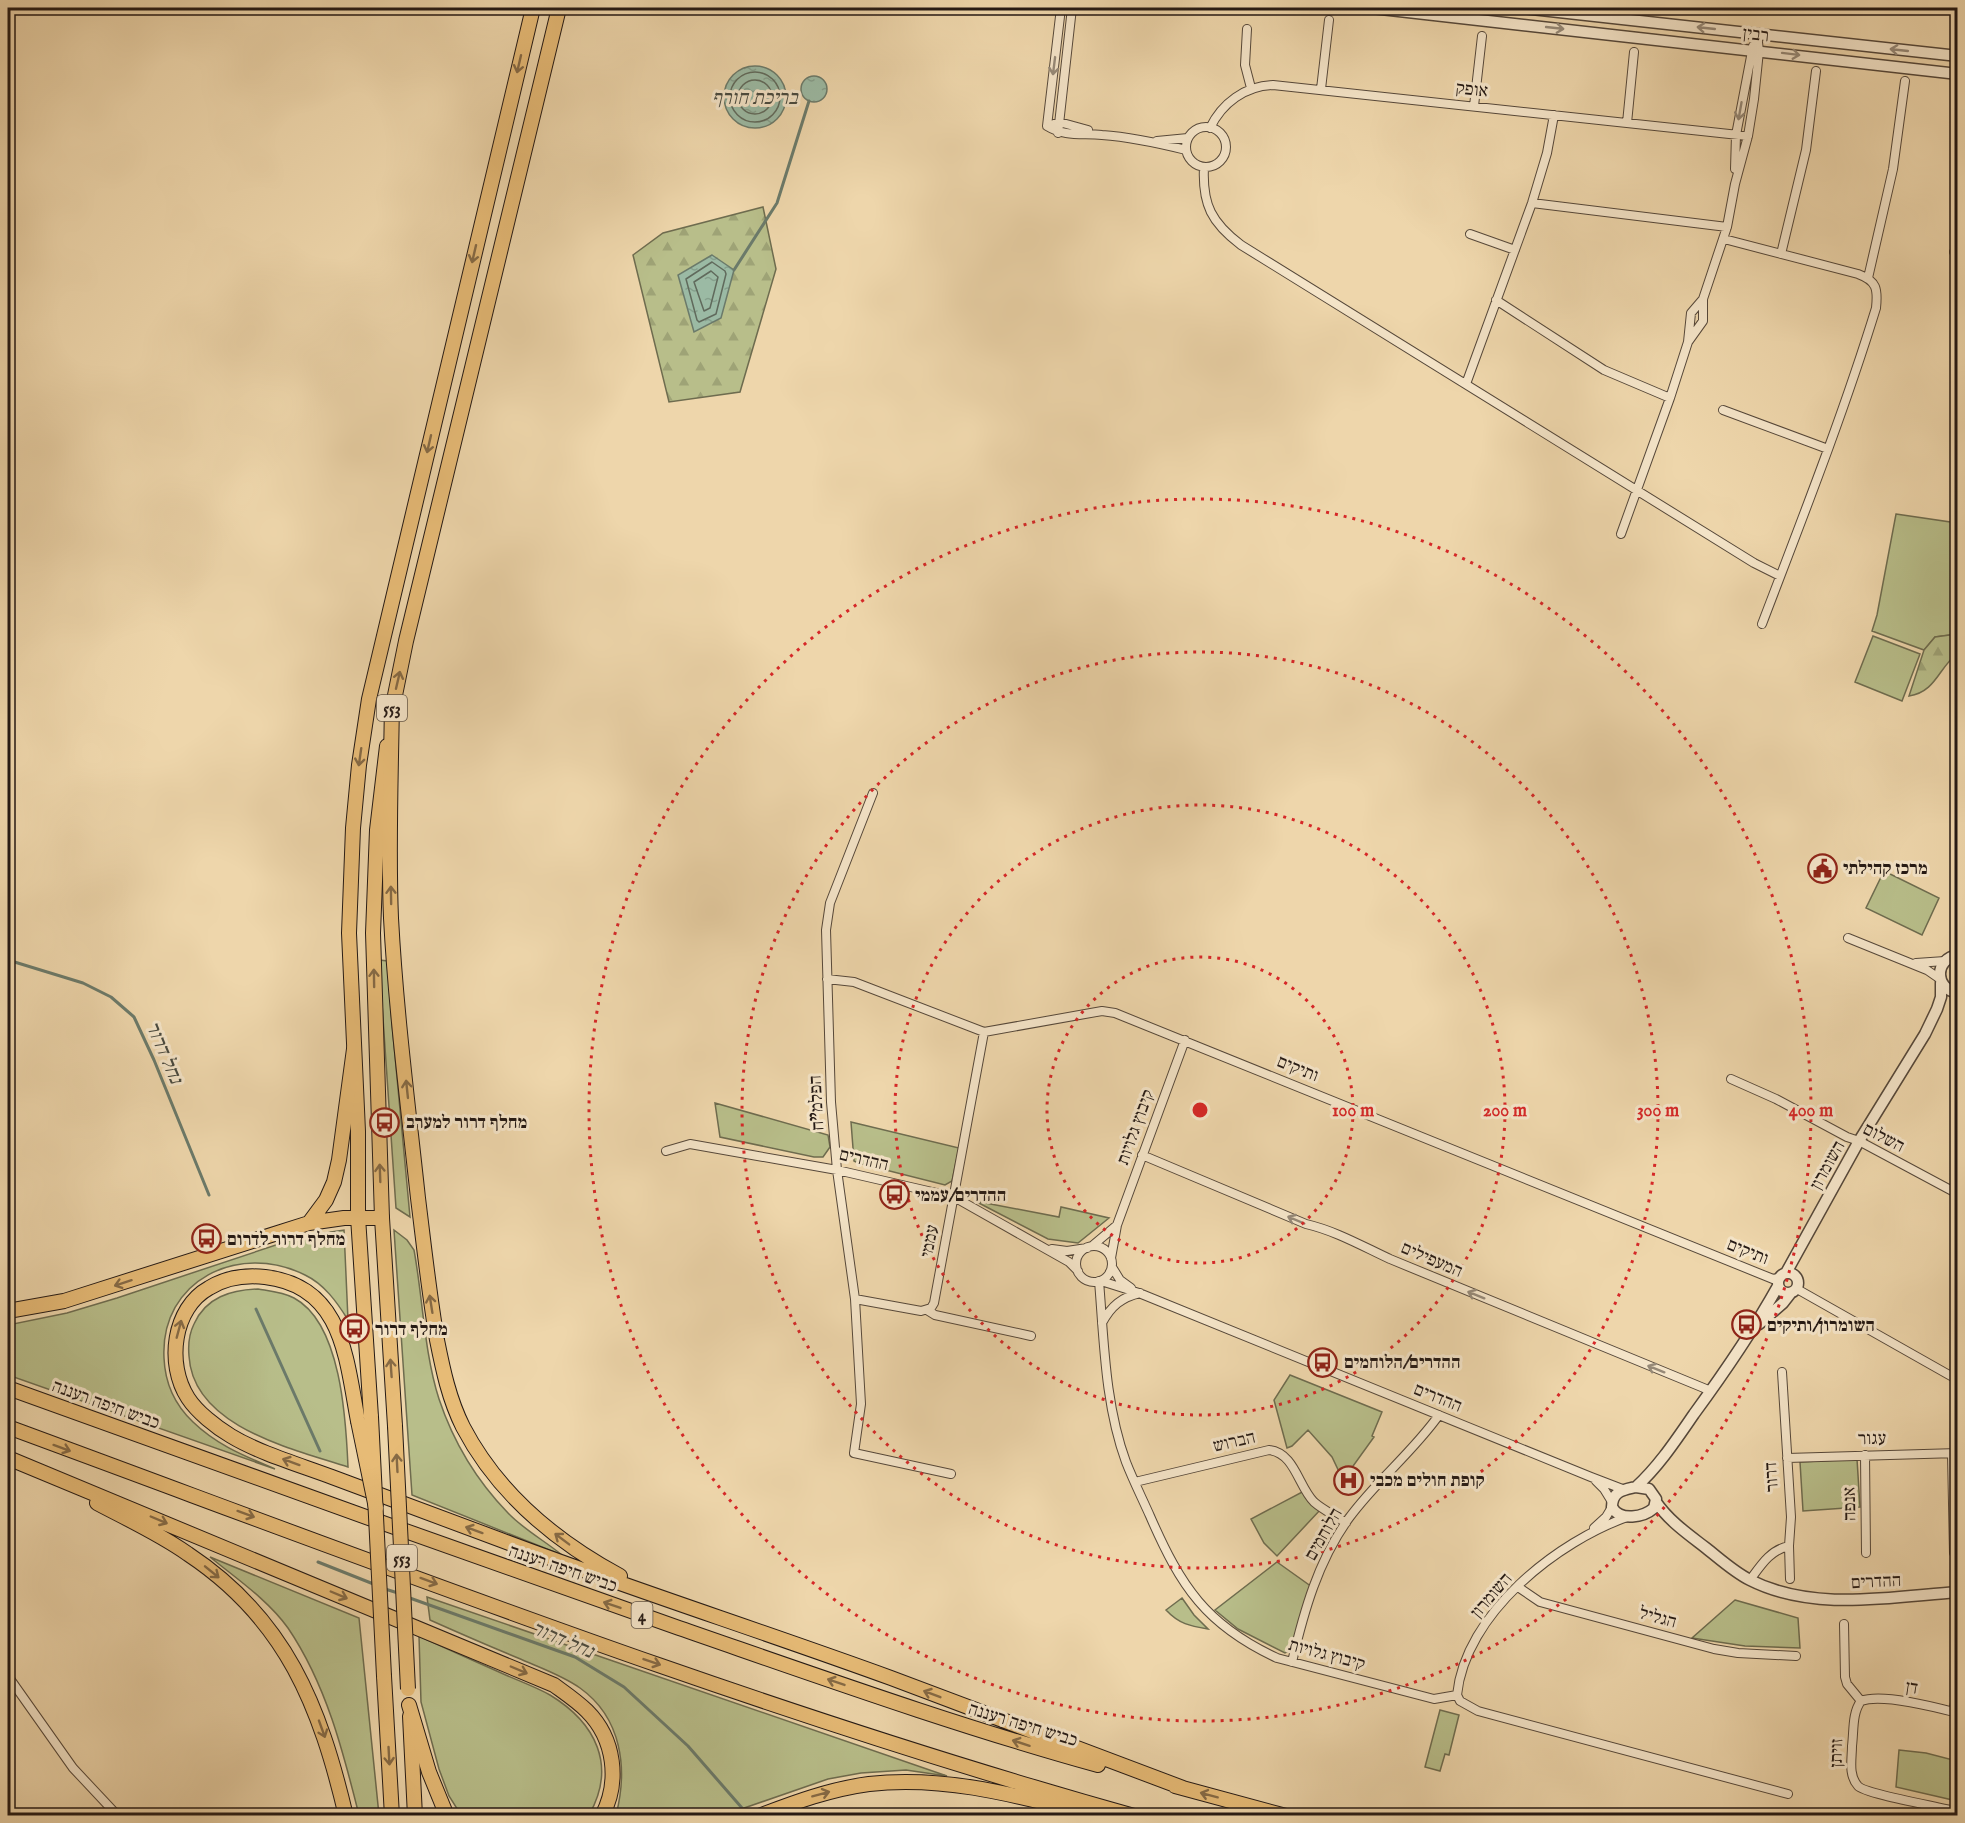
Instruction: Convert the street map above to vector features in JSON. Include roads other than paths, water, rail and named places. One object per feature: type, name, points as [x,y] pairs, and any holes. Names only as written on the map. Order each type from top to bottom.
[{"type":"main road","name":"553","points":[[392,1815],[376,1508],[365,1419],[349,943],[350,887],[359,765],[369,699],[531,8]]},
{"type":"main road","name":"553","points":[[415,1815],[382,1218],[374,982],[376,830],[392,703],[559,8]]},
{"type":"main road","points":[[392,703],[390,866],[394,972],[427,1282],[440,1358],[449,1394],[463,1425],[486,1463],[528,1512],[561,1539],[590,1560],[629,1580],[786,1642]]},
{"type":"main road","points":[[309,1223],[326,1200],[334,1182],[354,1049]]},
{"type":"main road","points":[[8,1311],[64,1301],[309,1223],[358,1217],[382,1218]]},
{"type":"main road","points":[[365,1419],[336,1326],[329,1312],[315,1297],[300,1286],[280,1279],[259,1276],[241,1277],[220,1282],[206,1289],[193,1300],[182,1318],[178,1332],[177,1366],[181,1382],[188,1397],[201,1413],[231,1436],[280,1458],[525,1549],[890,1678],[1184,1788]]},
{"type":"main road","name":"כביש חיפה רעננה","points":[[8,1388],[533,1577],[889,1701],[1036,1748],[1286,1815]]},
{"type":"main road","name":"4","points":[[8,1427],[548,1624],[833,1725],[1134,1815]]},
{"type":"main road","points":[[8,1458],[554,1685],[588,1712],[601,1729],[609,1747],[612,1786],[608,1804],[602,1815]]},
{"type":"main road","points":[[34,1469],[189,1554],[227,1585],[260,1617],[276,1636],[310,1696],[334,1762],[346,1815]]},
{"type":"main road","points":[[409,1705],[429,1772],[447,1815]]},
{"type":"main road","points":[[763,1814],[798,1800],[830,1792],[867,1784],[903,1782],[985,1788],[1098,1815]]},
{"type":"street","points":[[1047,126],[1061,8]]},
{"type":"street","points":[[1058,133],[1072,8]]},
{"type":"street","name":"רבין","points":[[1372,8],[1958,74]]},
{"type":"street","name":"רבין","points":[[1521,8],[1958,56]]},
{"type":"street","points":[[1321,89],[1329,20]]},
{"type":"street","points":[[1210,128],[1222,109],[1251,88],[1245,65],[1247,29]]},
{"type":"street","points":[[1688,342],[1703,321],[1703,299],[1724,239],[1748,136],[1757,34]]},
{"type":"street","points":[[1474,106],[1482,36]]},
{"type":"street","points":[[1735,184],[1736,135],[1755,50]]},
{"type":"street","points":[[1627,123],[1634,52]]},
{"type":"street","points":[[1781,254],[1806,150],[1816,71]]},
{"type":"street","points":[[1868,278],[1893,169],[1905,81]]},
{"type":"street","name":"אופק","points":[[1251,88],[1273,85],[1321,89],[1748,136]]},
{"type":"street","points":[[1466,384],[1532,203],[1547,153],[1554,115]]},
{"type":"street","points":[[1047,126],[1059,122],[1103,135]]},
{"type":"street","points":[[1047,126],[1058,133],[1103,135],[1151,141],[1186,150]]},
{"type":"street","points":[[1200,128],[1210,128],[1221,135],[1226,150],[1218,163],[1211,167],[1196,165],[1190,160],[1186,150],[1188,138],[1200,128]]},
{"type":"street","points":[[1151,141],[1188,138]]},
{"type":"street","points":[[1204,167],[1203,185],[1206,200],[1216,223],[1228,235],[1754,563],[1780,576]]},
{"type":"street","points":[[1532,203],[1727,227]]},
{"type":"street","points":[[1470,234],[1515,250]]},
{"type":"street","points":[[1724,239],[1868,278],[1875,285],[1878,295],[1876,308],[1828,449],[1762,624]]},
{"type":"street","points":[[1621,534],[1688,342],[1691,313],[1703,299]]},
{"type":"street","points":[[1496,300],[1604,370],[1670,398]]},
{"type":"street","points":[[1723,410],[1828,449]]},
{"type":"street","name":"הפלמ\"ח","points":[[873,793],[830,903],[826,930],[831,1102],[837,1170],[855,1299],[861,1404],[854,1453],[951,1474]]},
{"type":"street","points":[[1848,938],[1927,970],[1945,988],[1957,993]]},
{"type":"street","points":[[1909,963],[1935,963],[1953,955]]},
{"type":"street","name":"השומרון","points":[[1630,1488],[1664,1456],[1711,1391],[1784,1278],[1859,1141],[1924,1034],[1941,997],[1940,967],[1953,955]]},
{"type":"street","points":[[827,979],[854,982],[984,1032]]},
{"type":"street","name":"השומרון","points":[[1937,1009],[1948,997],[1957,993]]},
{"type":"street","name":"ותיקים","points":[[984,1032],[1102,1011],[1115,1013],[1773,1278],[1784,1278]]},
{"type":"street","name":"עממי","points":[[927,1310],[934,1303],[984,1032]]},
{"type":"street","name":"קיבוץ גלויות","points":[[1111,1257],[1117,1225],[1185,1041]]},
{"type":"street","name":"השלום","points":[[1731,1079],[1859,1141],[1958,1194]]},
{"type":"street","name":"ההדרים","points":[[666,1151],[690,1144],[837,1170],[954,1197],[1069,1262],[1078,1271]]},
{"type":"street","name":"המעפילים","points":[[1142,1155],[1306,1224],[1321,1227],[1355,1241],[1390,1259],[1711,1391]]},
{"type":"street","points":[[1089,1247],[1104,1248],[1111,1257],[1112,1267],[1108,1275],[1100,1281],[1089,1281],[1078,1271],[1077,1260],[1082,1251],[1117,1225]]},
{"type":"street","name":"ההדרים","points":[[1043,1247],[1067,1251],[1089,1247]]},
{"type":"street","name":"ההדרים","points":[[1112,1267],[1120,1280],[1140,1293]]},
{"type":"street","points":[[1784,1278],[1782,1292],[1793,1291],[1958,1380]]},
{"type":"street","name":"השומרון","points":[[1754,1327],[1772,1314],[1793,1291],[1798,1280],[1784,1278]]},
{"type":"street","name":"ההדרים","points":[[1100,1281],[1140,1293],[1591,1478],[1630,1488]]},
{"type":"street","name":"קיבוץ גלויות","points":[[1100,1281],[1102,1323],[1113,1410],[1126,1461],[1173,1566],[1197,1601],[1212,1617],[1240,1638],[1270,1654],[1292,1662],[1434,1699],[1457,1695]]},
{"type":"street","points":[[1102,1323],[1120,1300],[1140,1293]]},
{"type":"street","points":[[855,1299],[927,1310],[935,1315],[1031,1336]]},
{"type":"street","name":"דרור","points":[[1782,1372],[1791,1516],[1790,1579]]},
{"type":"street","name":"הלוחמים","points":[[1292,1662],[1309,1598],[1326,1557],[1346,1523],[1366,1498],[1419,1442],[1439,1415]]},
{"type":"street","name":"הברוש","points":[[1135,1482],[1269,1450],[1289,1461],[1306,1492],[1315,1503],[1346,1523]]},
{"type":"street","points":[[1954,1553],[1955,1453]]},
{"type":"street","name":"עגור","points":[[1786,1458],[1955,1453]]},
{"type":"street","name":"אנפה","points":[[1865,1455],[1866,1553]]},
{"type":"street","name":"השומרון","points":[[1649,1489],[1664,1456]]},
{"type":"street","name":"ההדרים","points":[[1591,1478],[1604,1489],[1612,1504]]},
{"type":"street","points":[[1630,1488],[1649,1489],[1656,1499],[1654,1508],[1644,1514],[1630,1516],[1617,1514],[1612,1504],[1617,1492],[1630,1488]]},
{"type":"street","name":"ההדרים","points":[[1656,1502],[1674,1523],[1750,1580],[1791,1594],[1838,1599],[1958,1592]]},
{"type":"street","name":"השומרון","points":[[1580,1540],[1600,1524],[1612,1504]]},
{"type":"street","name":"ההדרים","points":[[1644,1514],[1674,1523]]},
{"type":"street","name":"השומרון","points":[[1457,1695],[1458,1679],[1476,1639],[1500,1605],[1542,1564],[1580,1540],[1630,1516]]},
{"type":"street","points":[[1750,1580],[1768,1557],[1779,1548],[1789,1546]]},
{"type":"street","name":"הגליל","points":[[1518,1587],[1540,1602],[1714,1649],[1738,1653],[1796,1656]]},
{"type":"street","points":[[1844,1624],[1845,1677],[1847,1684],[1862,1701]]},
{"type":"street","points":[[8,1676],[73,1768],[118,1815]]},
{"type":"street","points":[[1955,1712],[1958,1689]]},
{"type":"street","points":[[1457,1695],[1460,1701],[1478,1711],[1788,1794]]},
{"type":"street","name":"דן","points":[[1862,1701],[1886,1700],[1955,1712]]},
{"type":"street","name":"זויתן","points":[[1862,1701],[1855,1713],[1851,1764],[1852,1777],[1857,1785],[1875,1794],[1958,1812]]},
{"type":"water","name":"בריכת חורף","points":[[755,66],[772,71],[777,75],[781,80],[786,97],[781,114],[777,119],[772,123],[755,128],[738,123],[733,119],[729,114],[724,97],[729,80],[733,75],[738,71]]},
{"type":"water","points":[[814,76],[823,80],[827,89],[823,98],[814,102],[805,98],[801,89],[805,80]]},
{"type":"water","points":[[712,255],[734,270],[721,318],[694,332],[678,275]]},
{"type":"waterway","points":[[734,270],[777,203],[809,101]]},
{"type":"waterway","name":"נחל דרור","points":[[8,960],[83,983],[111,997],[134,1017],[209,1195]]},
{"type":"waterway","name":"נחל דרור","points":[[256,1309],[320,1451]]},
{"type":"waterway","name":"נחל דרור","points":[[318,1562],[376,1585]]},
{"type":"waterway","name":"נחל דרור","points":[[385,1589],[398,1593]]},
{"type":"waterway","name":"נחל דרור","points":[[407,1597],[575,1657],[624,1687],[688,1746],[749,1816]]},
{"type":"place","name":"מרכז קהילתי","points":[[1822,868]]},
{"type":"place","name":"מחלף דרור למערב","points":[[385,1122]]},
{"type":"place","name":"ההדרים/עממי","points":[[894,1195]]},
{"type":"place","name":"מחלף דרור לדרום","points":[[206,1239]]},
{"type":"place","name":"השומרון/ותיקים","points":[[1746,1325]]},
{"type":"place","name":"מחלף דרור","points":[[354,1329]]},
{"type":"place","name":"ההדרים/הלוחמים","points":[[1323,1362]]},
{"type":"place","name":"קופת חולים מכבי","points":[[1349,1480]]}]
